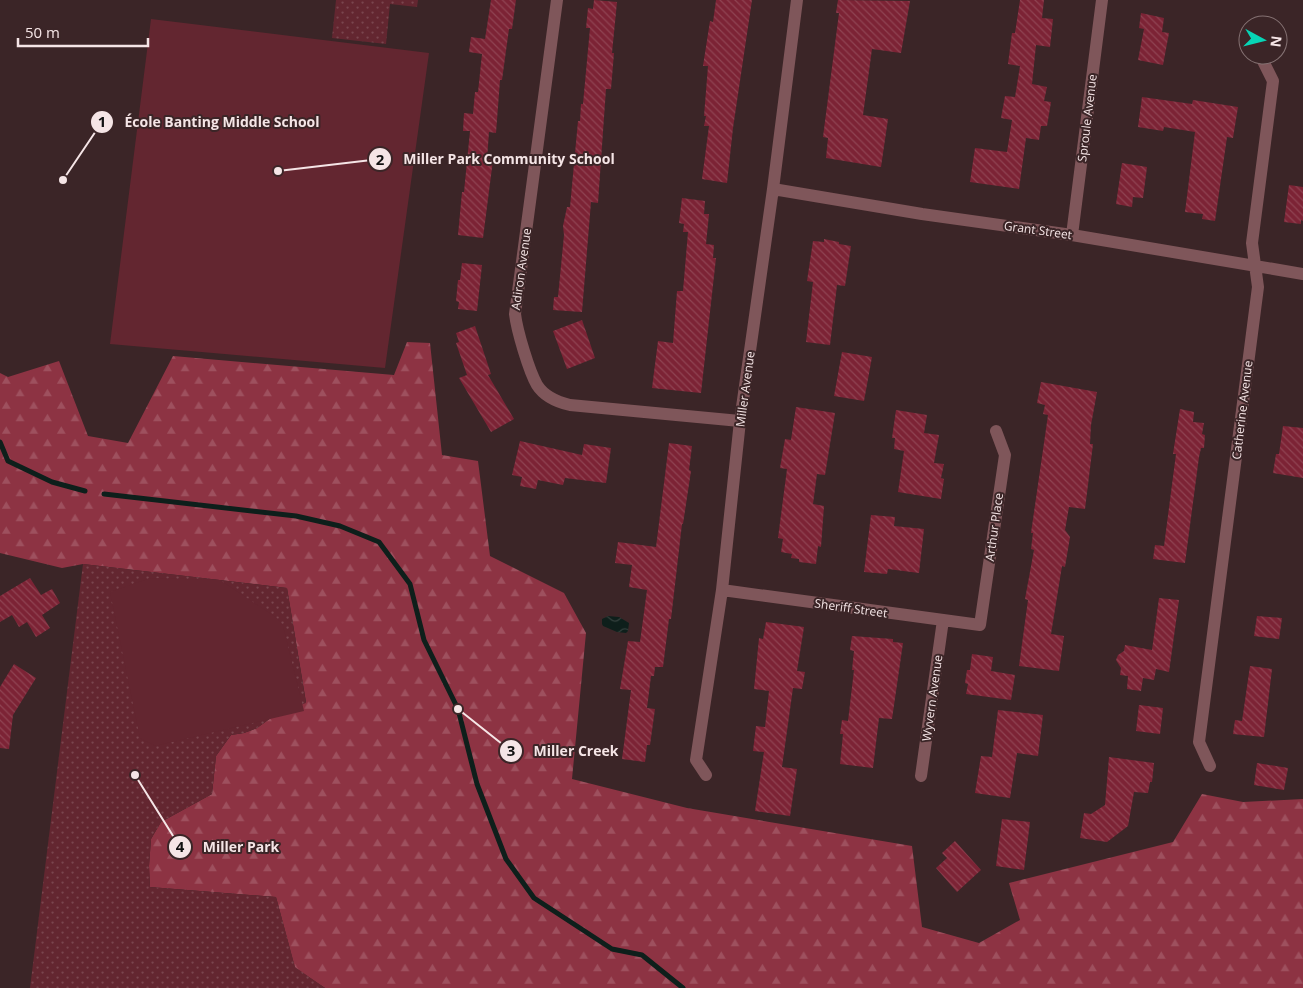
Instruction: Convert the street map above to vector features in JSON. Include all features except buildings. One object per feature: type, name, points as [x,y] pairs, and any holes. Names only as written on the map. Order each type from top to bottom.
[{"type":"street","name":"Adiron Avenue","points":[[557,0],[515,314],[516,324],[538,386],[546,394],[570,405],[740,421]]},
{"type":"street","name":"Miller Avenue","points":[[706,775],[696,760],[722,590],[740,421],[773,189],[797,0]]},
{"type":"street","name":"Sproule Avenue","points":[[1072,235],[1102,0]]},
{"type":"street","name":"Catherine Avenue","points":[[1210,766],[1199,742],[1258,287],[1252,243],[1272,81],[1265,65]]},
{"type":"street","name":"Grant Street","points":[[773,189],[922,214],[1072,235],[1303,274]]},
{"type":"street","name":"Arthur Place","points":[[980,625],[1004,455],[996,431]]},
{"type":"street","name":"Sheriff Street","points":[[722,590],[980,625]]},
{"type":"street","name":"Wyvern Avenue","points":[[921,776],[943,620]]},
{"type":"green space","points":[[407,342],[430,343],[442,455],[478,461],[490,556],[564,593],[586,633],[572,779],[687,808],[912,846],[922,927],[979,943],[1020,920],[1009,883],[1173,842],[1202,794],[1243,802],[1303,799],[1303,988],[325,988],[295,968],[276,897],[150,887],[151,839],[161,822],[212,794],[216,756],[231,735],[257,728],[275,715],[306,702],[287,588],[83,564],[62,568],[0,553],[0,373],[8,377],[59,361],[88,436],[128,443],[173,356],[394,375]]},
{"type":"shaded area","points":[[336,0],[418,0],[417,7],[390,4],[386,44],[332,38]]},
{"type":"shaded area","points":[[151,19],[429,53],[385,368],[110,344]]},
{"type":"shaded area","points":[[83,564],[287,588],[306,703],[275,715],[257,728],[231,735],[216,756],[212,794],[161,822],[151,839],[150,887],[276,897],[295,967],[325,988],[30,988]]},
{"type":"shaded area","points":[[150,578],[220,580],[277,618],[283,626],[304,711],[155,746],[140,738],[110,592]]},
{"type":"water","points":[[608,616],[619,617],[629,623],[628,631],[626,633],[617,632],[603,626],[602,619]]},
{"type":"waterway","points":[[0,442],[8,461],[52,482],[85,491]]},
{"type":"waterway","points":[[104,494],[296,516],[340,526],[379,542],[410,584],[424,640],[458,709],[477,784],[506,859],[534,898],[612,949],[642,955],[683,988]]},
{"type":"place","name":"Miller Park Community School","points":[[278,171]]},
{"type":"place","name":"École Banting Middle School","points":[[63,180]]},
{"type":"place","name":"Miller Creek","points":[[458,709]]},
{"type":"place","name":"Miller Park","points":[[135,775]]}]
